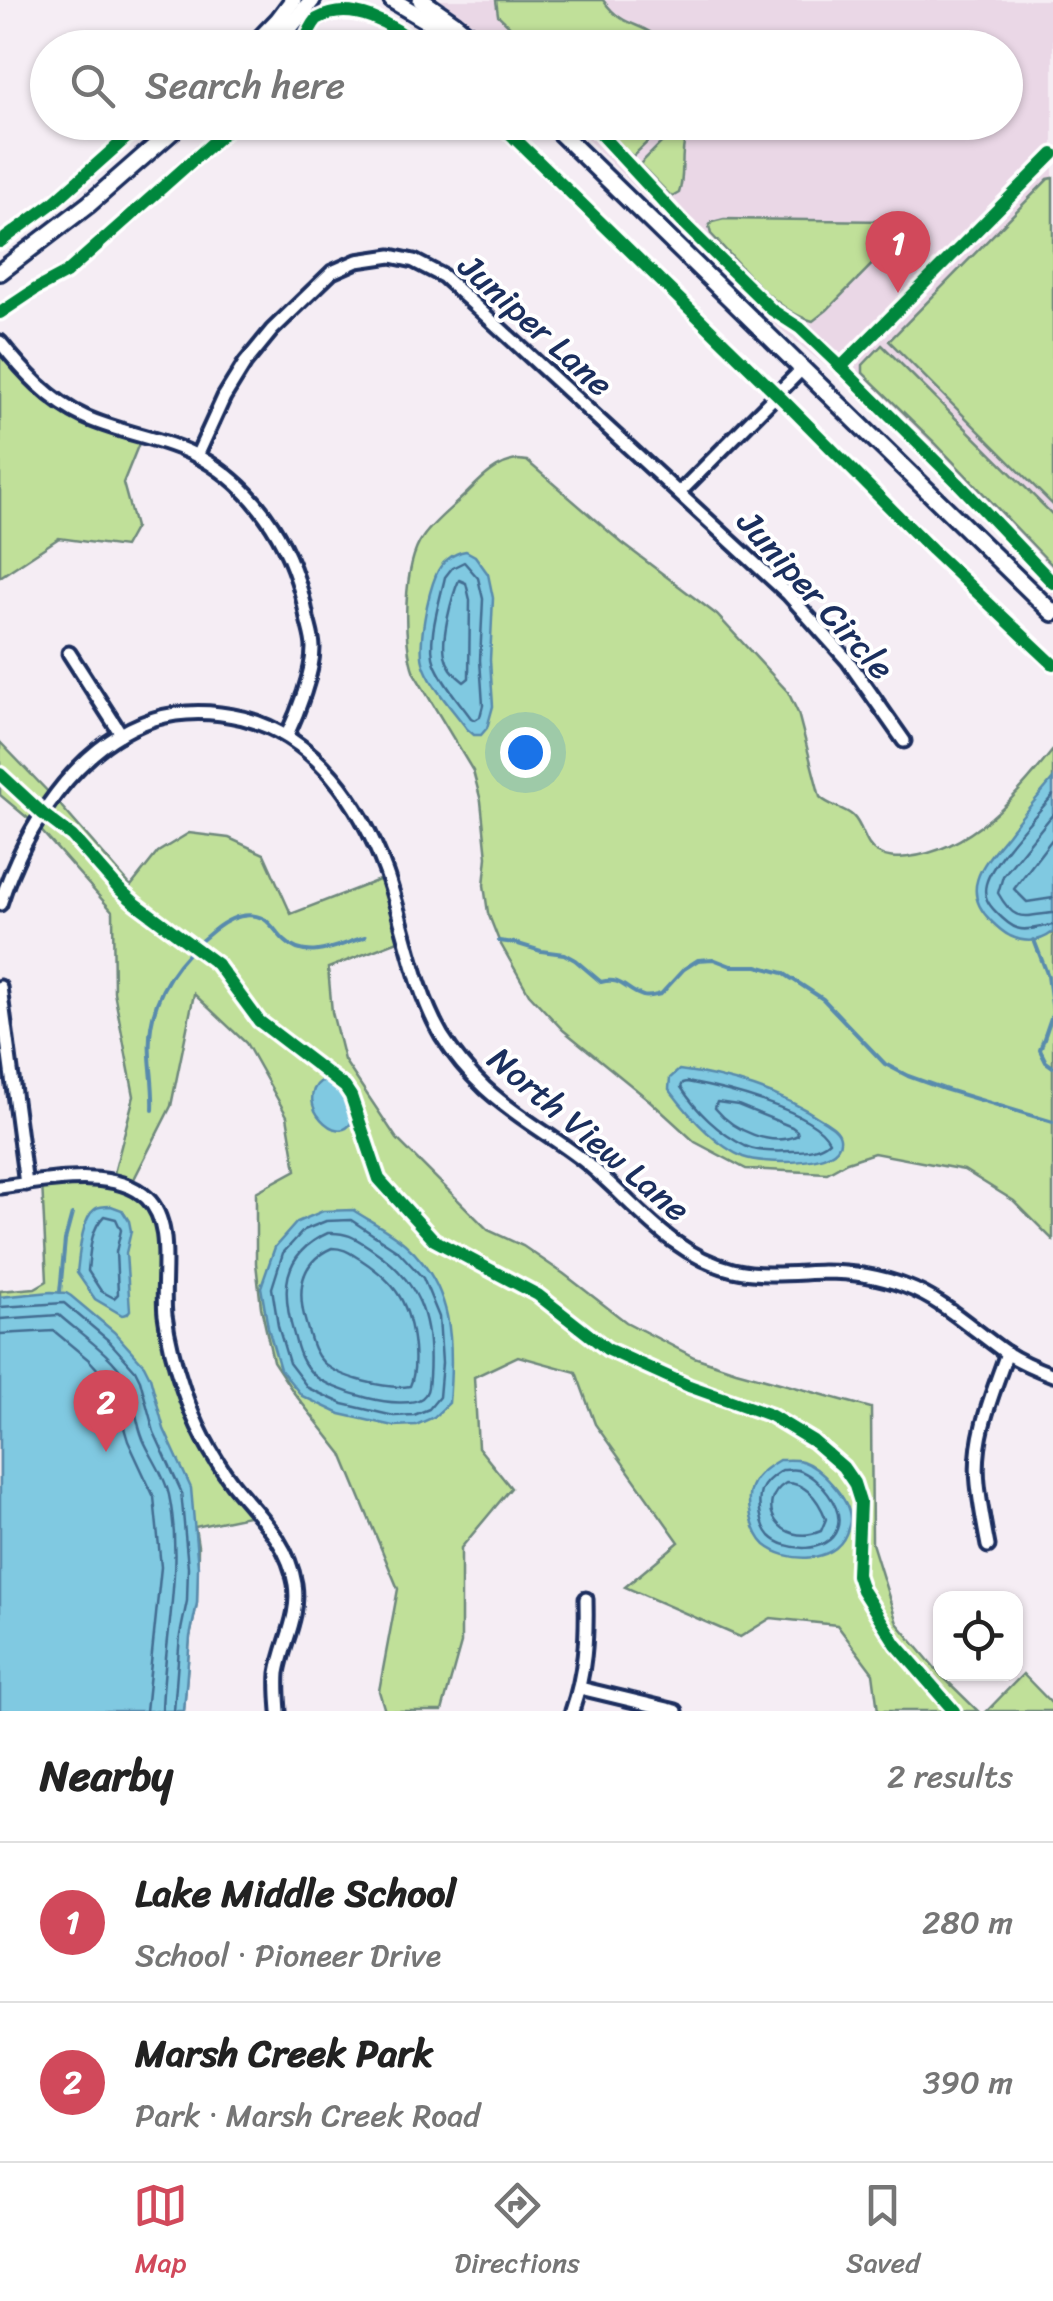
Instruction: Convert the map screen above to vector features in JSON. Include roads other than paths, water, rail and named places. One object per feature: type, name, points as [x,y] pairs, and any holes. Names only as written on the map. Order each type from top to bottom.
[{"type":"street","points":[[268,30],[293,0]]},
{"type":"street","points":[[288,30],[312,0]]},
{"type":"street","points":[[392,0],[440,30]]},
{"type":"street","points":[[421,0],[462,30]]},
{"type":"street","points":[[0,272],[89,204],[163,140]]},
{"type":"street","points":[[567,140],[1053,613]]},
{"type":"street","name":"Juniper Lane","points":[[198,456],[234,381],[272,330],[332,272],[358,261],[391,256],[414,261],[443,276],[680,492]]},
{"type":"street","points":[[0,342],[50,396],[85,417],[198,456],[249,494],[269,518],[302,590],[313,648],[301,706],[287,735]]},
{"type":"street","points":[[680,492],[801,370]]},
{"type":"street","name":"Juniper Circle","points":[[680,492],[758,564],[818,627],[904,741]]},
{"type":"street","points":[[68,653],[121,734]]},
{"type":"street","name":"North View Lane","points":[[0,904],[17,858],[43,814],[76,770],[121,734],[169,714],[197,712],[258,722],[287,735],[312,756],[334,778],[356,811],[386,872],[428,1007],[465,1067],[486,1088],[582,1159],[654,1227],[679,1246],[729,1269],[774,1275],[851,1274],[890,1281],[922,1293],[1007,1353],[1053,1374]]},
{"type":"street","points":[[0,986],[26,1184]]},
{"type":"street","points":[[0,1187],[60,1179],[112,1181],[130,1186],[156,1209],[164,1235],[166,1318],[183,1390],[224,1471],[279,1539],[295,1583],[294,1619],[279,1670],[279,1711]]},
{"type":"street","points":[[988,1546],[977,1481],[978,1453],[985,1412],[1007,1353]]},
{"type":"street","points":[[572,1711],[580,1688],[587,1641],[586,1599]]},
{"type":"street","points":[[580,1688],[676,1711]]},
{"type":"water","points":[[466,551],[475,556],[488,574],[493,598],[493,706],[481,735],[467,729],[442,697],[430,679],[422,653],[425,618],[436,575],[448,559]]},
{"type":"water","points":[[1053,779],[1053,932],[1037,940],[1021,940],[1004,933],[981,909],[976,898],[978,876]]},
{"type":"water","points":[[679,1070],[736,1081],[791,1102],[834,1128],[840,1138],[838,1148],[829,1155],[800,1161],[743,1157],[712,1137],[669,1089],[670,1078]]},
{"type":"water","points":[[321,1081],[340,1090],[350,1101],[354,1114],[346,1128],[329,1126],[315,1110],[314,1090]]},
{"type":"water","points":[[111,1206],[122,1210],[131,1231],[126,1253],[130,1310],[122,1315],[95,1299],[77,1273],[90,1214]]},
{"type":"water","points":[[353,1210],[405,1244],[421,1261],[442,1297],[450,1338],[449,1403],[434,1417],[416,1425],[393,1426],[340,1414],[302,1396],[280,1369],[261,1287],[275,1247],[297,1222],[323,1211]]},
{"type":"water","points":[[51,1292],[71,1296],[114,1332],[144,1365],[164,1429],[191,1488],[197,1603],[184,1711],[0,1711],[0,1297]]},
{"type":"water","points":[[779,1460],[809,1464],[845,1502],[849,1527],[831,1551],[809,1558],[785,1555],[765,1545],[757,1533],[749,1493],[759,1474]]},
{"type":"waterway","points":[[153,1110],[153,1018],[165,985],[199,942],[225,922],[251,915],[267,921],[282,939],[303,951],[334,948],[365,937]]},
{"type":"waterway","points":[[1034,940],[1048,976],[1053,1012],[1040,1050],[1053,1067]]},
{"type":"waterway","points":[[499,941],[564,954],[601,982],[619,982],[645,997],[661,994],[698,960],[713,959],[731,966],[757,966],[783,973],[823,999],[885,1064],[944,1089],[1053,1122]]},
{"type":"waterway","points":[[60,1292],[72,1214]]},
{"type":"place","name":"Lake Middle School","points":[[898,293]]},
{"type":"place","name":"Marsh Creek Park","points":[[106,1452]]}]
